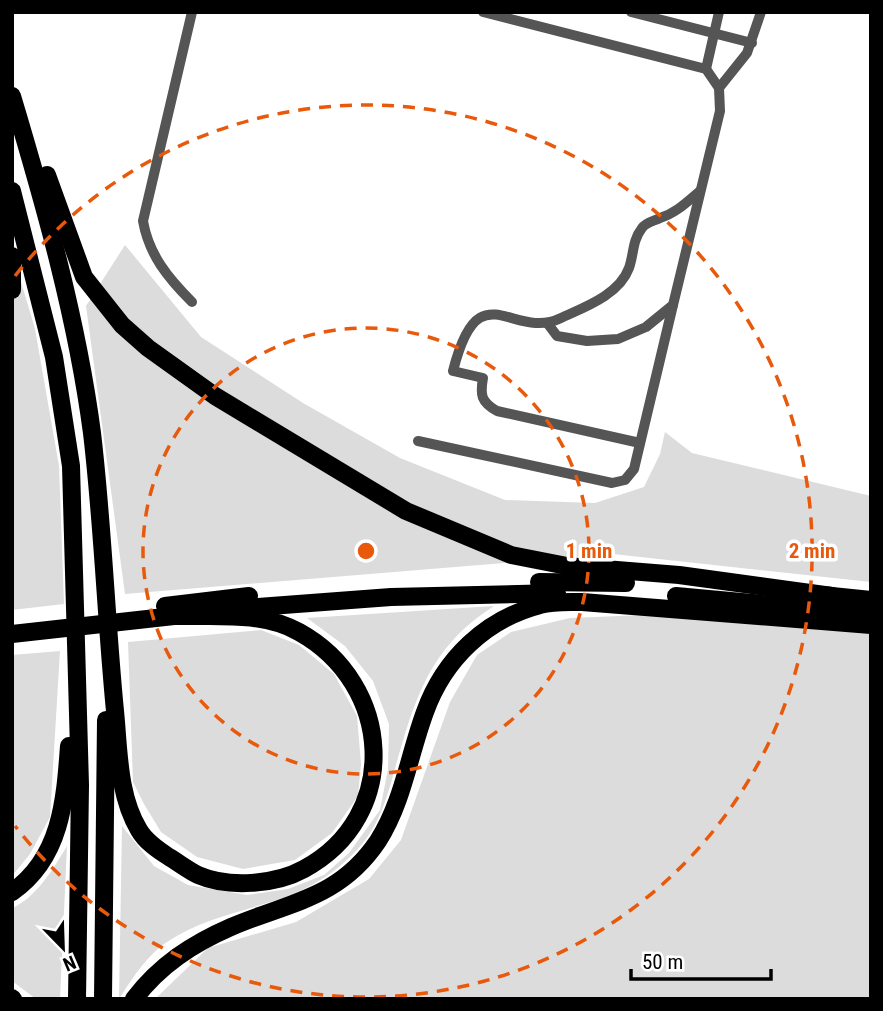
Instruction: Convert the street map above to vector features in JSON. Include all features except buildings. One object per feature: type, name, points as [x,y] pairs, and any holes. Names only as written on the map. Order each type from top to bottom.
[{"type":"main road","points":[[12,86],[72,247],[90,285],[116,318],[148,348],[215,396],[406,511],[511,555],[567,566],[679,575],[832,596]]},
{"type":"main road","points":[[12,96],[44,205],[75,338],[95,467],[108,646],[126,801],[140,832],[155,848],[200,876],[251,884],[303,870],[343,841],[364,804],[376,761],[368,712],[344,668],[301,633],[273,621],[173,610]]},
{"type":"main road","points":[[12,191],[54,357],[66,425],[75,530],[80,785],[77,999]]},
{"type":"main road","points":[[12,256],[12,290]]},
{"type":"main road","points":[[20,628],[379,586],[535,582],[732,587],[871,600]]},
{"type":"main road","points":[[173,610],[391,597],[578,592],[741,600],[871,614]]},
{"type":"main road","points":[[134,999],[154,974],[186,950],[231,927],[285,909],[341,883],[383,831],[402,790],[425,710],[450,664],[484,629],[542,604],[582,601],[871,625]]},
{"type":"main road","points":[[103,999],[108,646]]},
{"type":"main road","points":[[12,892],[43,861],[58,834],[65,792],[77,659]]},
{"type":"lane","points":[[192,12],[143,221],[147,244],[170,279],[192,302]]},
{"type":"lane","points":[[418,440],[611,483],[625,480],[634,469],[720,111],[719,88],[706,69],[521,17],[482,12]]},
{"type":"lane","points":[[631,12],[752,43]]},
{"type":"lane","points":[[706,69],[719,12]]},
{"type":"lane","points":[[719,88],[752,43],[761,12]]},
{"type":"lane","points":[[640,443],[498,411],[486,405],[480,394],[484,378],[453,371],[461,340],[475,321],[494,313],[548,324],[608,294],[621,283],[629,267],[634,241],[644,225],[673,214],[700,191]]},
{"type":"lane","points":[[548,324],[557,336],[587,341],[618,339],[646,327],[673,305]]},
{"type":"shaded area","points":[[125,245],[201,337],[303,403],[400,458],[505,500],[595,503],[644,487],[660,454],[665,432],[692,453],[871,496],[871,582],[613,554],[125,594],[86,306]]},
{"type":"shaded area","points":[[12,251],[35,329],[59,466],[64,604],[12,610]]},
{"type":"shaded area","points":[[494,606],[459,634],[434,665],[416,702],[380,814],[357,850],[334,871],[311,885],[287,896],[215,919],[167,942],[146,961],[119,999],[122,826],[154,866],[188,885],[247,895],[288,889],[324,875],[349,853],[380,810],[388,769],[389,724],[373,681],[345,646],[307,618]]},
{"type":"shaded area","points":[[668,614],[871,629],[871,999],[155,999],[208,948],[296,922],[369,879],[401,840],[450,702],[477,655],[511,632],[570,618]]},
{"type":"shaded area","points":[[261,630],[299,645],[334,674],[357,716],[361,764],[358,796],[332,833],[295,860],[243,869],[197,857],[161,832],[144,804],[133,782],[128,642]]},
{"type":"shaded area","points":[[60,651],[50,817],[30,854],[12,876],[12,655]]},
{"type":"shaded area","points":[[67,846],[60,999],[36,999],[12,981],[12,908],[37,890]]}]
